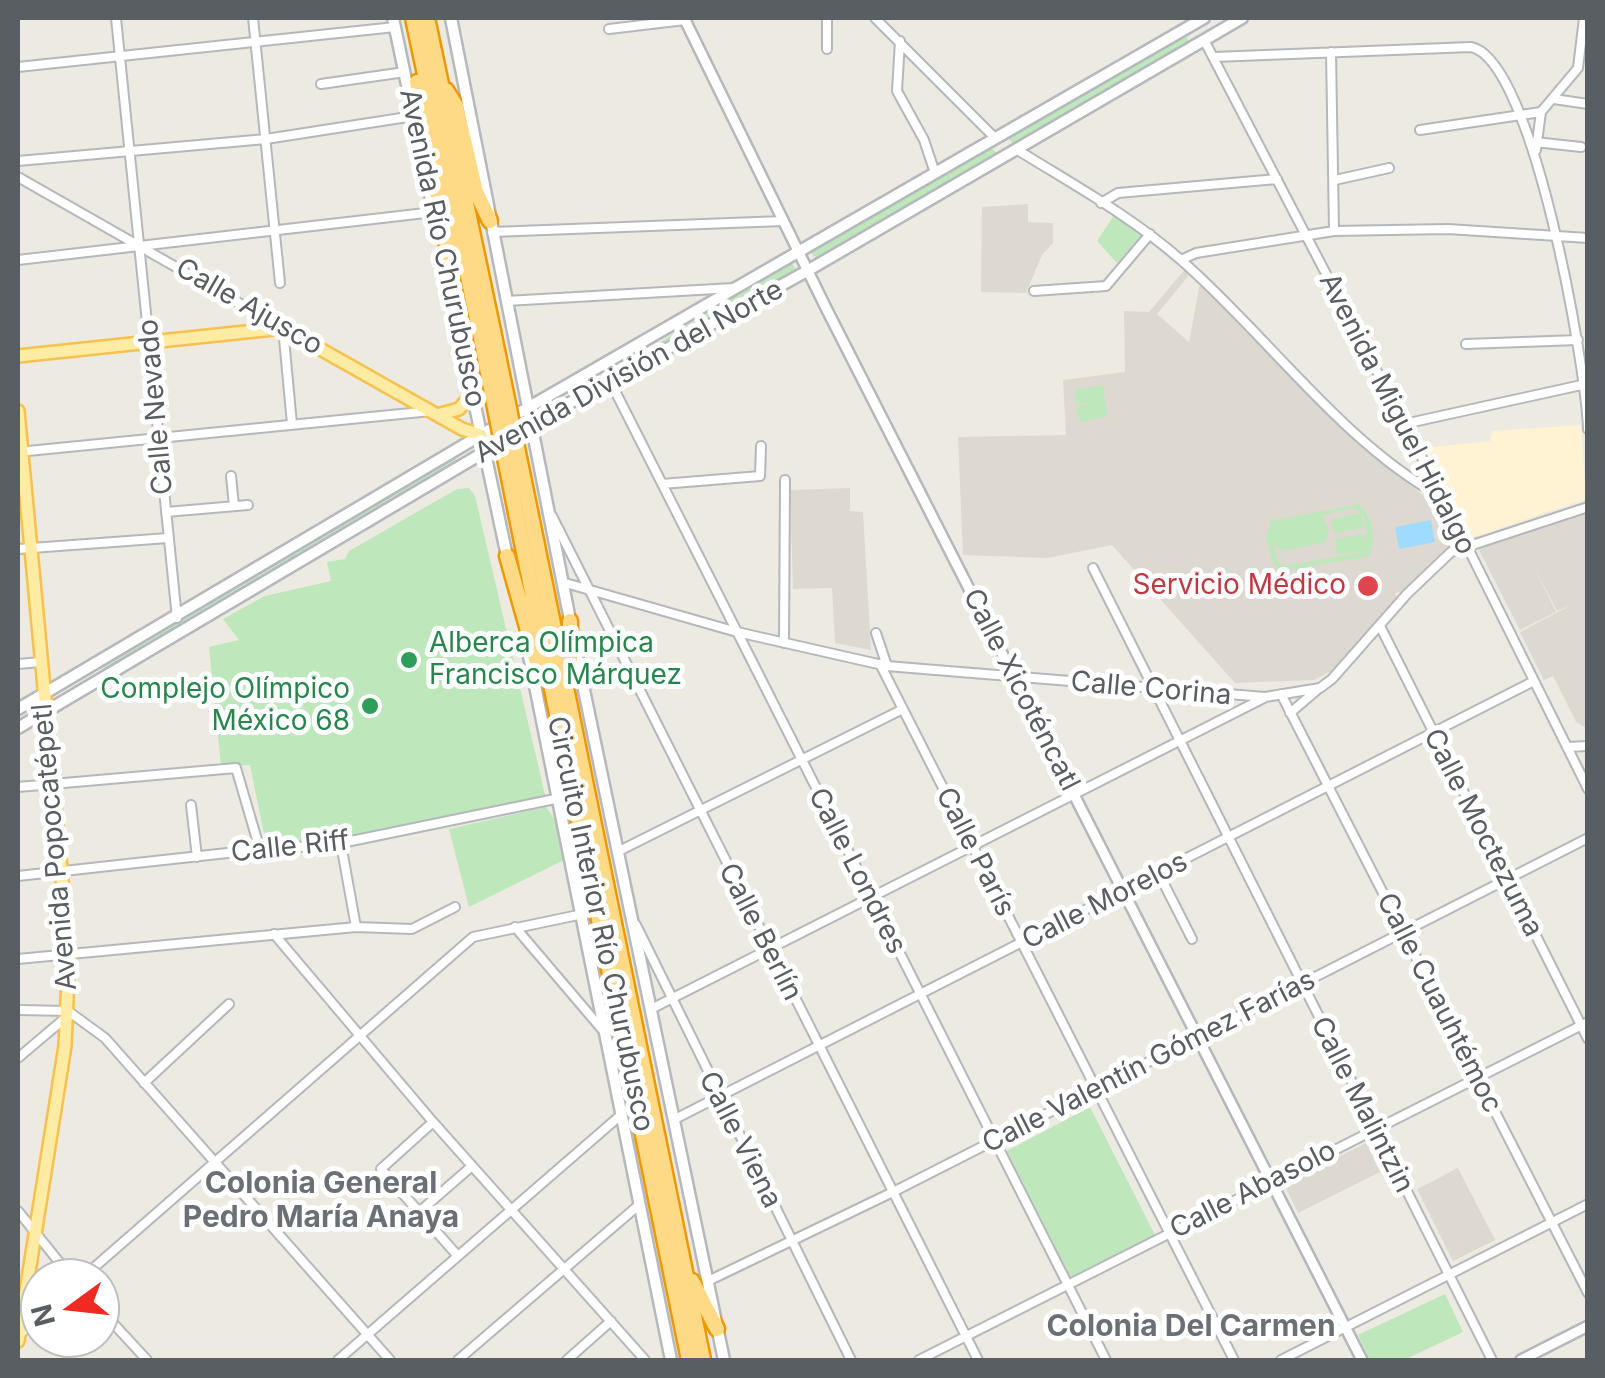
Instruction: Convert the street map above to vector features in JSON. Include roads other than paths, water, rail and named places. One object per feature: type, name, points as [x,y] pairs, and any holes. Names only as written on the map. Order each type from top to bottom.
[{"type":"highway","name":"Circuito Interior Río Churubusco","points":[[413,18],[486,332]]},
{"type":"highway","name":"Circuito Interior Río Churubusco","points":[[427,18],[486,332],[584,778],[702,1360]]},
{"type":"highway","points":[[417,36],[416,79],[448,251],[446,267]]},
{"type":"highway","points":[[440,82],[453,98],[476,192],[491,226]]},
{"type":"highway","name":"Circuito Interior Río Churubusco","points":[[523,512],[555,704],[688,1358]]},
{"type":"highway","points":[[507,556],[542,684],[555,704]]},
{"type":"highway","points":[[570,620],[566,644],[590,755],[584,778]]},
{"type":"highway","points":[[683,1263],[717,1329]]},
{"type":"main road","name":"Avenida Río Churubusco","points":[[452,18],[530,425],[724,1360]]},
{"type":"main road","name":"Avenida División del Norte","points":[[18,728],[530,425],[807,271],[1242,18]]},
{"type":"main road","name":"Avenida División del Norte","points":[[18,709],[481,434],[1198,19]]},
{"type":"main road","name":"Avenida Río Churubusco","points":[[394,22],[560,798],[671,1360]]},
{"type":"main road","points":[[18,356],[282,328]]},
{"type":"main road","name":"Calle Ajusco","points":[[282,328],[434,413],[481,434]]},
{"type":"main road","points":[[434,413],[459,409],[473,397],[484,404],[513,392],[522,381]]},
{"type":"main road","name":"Avenida Popocatépetl","points":[[18,411],[24,549],[44,694],[69,954],[68,1010],[18,1338]]},
{"type":"main road","points":[[494,495],[506,482],[528,476],[539,468]]},
{"type":"main road","points":[[489,474],[506,482]]},
{"type":"main road","points":[[528,476],[542,481]]},
{"type":"main road","points":[[75,694],[66,691],[66,686],[105,658]]},
{"type":"street","name":"Calle Nevado","points":[[116,18],[177,618]]},
{"type":"street","points":[[253,18],[280,283]]},
{"type":"street","points":[[826,18],[826,49]]},
{"type":"street","points":[[875,18],[995,138]]},
{"type":"street","points":[[1420,130],[1541,112],[1578,68],[1584,18]]},
{"type":"street","points":[[609,29],[684,19]]},
{"type":"street","name":"Calle Xicoténcatl","points":[[684,19],[807,271],[1362,1360]]},
{"type":"street","points":[[1198,19],[1204,40]]},
{"type":"street","points":[[18,67],[394,22]]},
{"type":"street","points":[[900,40],[897,90],[935,173]]},
{"type":"street","name":"Avenida Miguel Hidalgo","points":[[1204,40],[1443,498],[1588,789]]},
{"type":"street","points":[[1214,58],[1471,46],[1491,57],[1536,154]]},
{"type":"street","points":[[1331,52],[1334,232]]},
{"type":"street","points":[[321,84],[404,72]]},
{"type":"street","points":[[1554,99],[1588,104]]},
{"type":"street","points":[[1541,112],[1536,154],[1574,316],[1586,384],[1588,429]]},
{"type":"street","points":[[18,161],[266,139],[414,116]]},
{"type":"street","points":[[1536,142],[1581,146]]},
{"type":"street","points":[[1016,149],[1150,234],[1330,408],[1411,478],[1443,498]]},
{"type":"street","points":[[1335,180],[1389,168]]},
{"type":"street","name":"Calle Ajusco","points":[[18,177],[282,328]]},
{"type":"street","points":[[1101,203],[1118,193],[1277,178]]},
{"type":"street","points":[[18,260],[434,212]]},
{"type":"street","points":[[491,226],[782,220]]},
{"type":"street","points":[[1181,260],[1196,253],[1334,232],[1448,229],[1588,238]]},
{"type":"street","points":[[1034,291],[1106,286],[1150,234]]},
{"type":"street","points":[[506,301],[738,288]]},
{"type":"street","points":[[1574,316],[1588,315]]},
{"type":"street","points":[[282,328],[292,424]]},
{"type":"street","points":[[1466,344],[1578,340]]},
{"type":"street","name":"Calle Londres","points":[[610,381],[1106,1360]]},
{"type":"street","points":[[1404,424],[1586,384]]},
{"type":"street","points":[[19,452],[434,413]]},
{"type":"street","points":[[662,484],[760,476],[761,446]]},
{"type":"street","points":[[231,476],[234,506]]},
{"type":"street","points":[[784,638],[786,480]]},
{"type":"street","name":"Calle Berlín","points":[[546,502],[585,588],[978,1360]]},
{"type":"street","points":[[166,512],[248,505]]},
{"type":"street","points":[[1290,712],[1320,688],[1428,572],[1464,546],[1588,506]]},
{"type":"street","points":[[24,549],[168,538]]},
{"type":"street","name":"Calle Malintzin","points":[[1093,568],[1492,1360]]},
{"type":"street","name":"Calle Corina","points":[[562,582],[737,632],[784,638],[884,665],[1264,697],[1320,688]]},
{"type":"street","name":"Calle Moctezuma","points":[[1380,626],[1588,1038]]},
{"type":"street","name":"Calle París","points":[[876,633],[884,665],[903,709],[1234,1360]]},
{"type":"street","points":[[18,664],[40,662]]},
{"type":"street","name":"Calle Morelos","points":[[675,1119],[1534,682]]},
{"type":"street","name":"Calle Cuauhtémoc","points":[[1281,694],[1588,1293]]},
{"type":"street","points":[[653,1008],[872,900],[1264,697]]},
{"type":"street","points":[[619,851],[903,709]]},
{"type":"street","points":[[1567,747],[1588,746]]},
{"type":"street","points":[[18,787],[236,768],[260,850]]},
{"type":"street","name":"Calle Riff","points":[[18,876],[341,844],[560,798]]},
{"type":"street","points":[[191,805],[197,857]]},
{"type":"street","name":"Calle Valentín Gómez Farías","points":[[708,1281],[893,1192],[1588,838]]},
{"type":"street","points":[[341,844],[356,927]]},
{"type":"street","points":[[1159,874],[1192,939]]},
{"type":"street","points":[[18,958],[356,927],[412,929],[454,907]]},
{"type":"street","points":[[105,1258],[473,937],[583,914]]},
{"type":"street","name":"Calle Viena","points":[[633,918],[670,1002],[851,1360]]},
{"type":"street","points":[[515,927],[607,1036]]},
{"type":"street","points":[[274,934],[509,1210],[645,1360]]},
{"type":"street","points":[[144,1083],[229,1004]]},
{"type":"street","points":[[18,1010],[68,1010],[106,1038],[390,1360]]},
{"type":"street","points":[[18,1058],[57,1029],[68,1010]]},
{"type":"street","name":"Calle Abasolo","points":[[919,1360],[1584,1024]]},
{"type":"street","points":[[338,1360],[622,1114]]},
{"type":"street","points":[[433,1122],[382,1169],[457,1255]]},
{"type":"street","points":[[419,1212],[472,1166]]},
{"type":"street","points":[[465,1358],[640,1204]]},
{"type":"street","points":[[1281,1360],[1588,1204]]},
{"type":"street","points":[[18,1211],[54,1258]]},
{"type":"street","points":[[567,1360],[611,1321]]},
{"type":"street","points":[[1521,1360],[1588,1326]]},
{"type":"street","points":[[120,1331],[147,1360]]},
{"type":"water","points":[[1431,520],[1435,542],[1399,549],[1395,527]]},
{"type":"place","name":"Servicio Médico","points":[[1368,586]]},
{"type":"place","name":"Alberca Olímpica Francisco Márquez","points":[[409,660]]},
{"type":"place","name":"Complejo Olímpico México 68","points":[[370,706]]},
{"type":"district","name":"Colonia General Pedro María Anaya","points":[[321,1201]]},
{"type":"district","name":"Colonia Del Carmen","points":[[1191,1327]]}]
